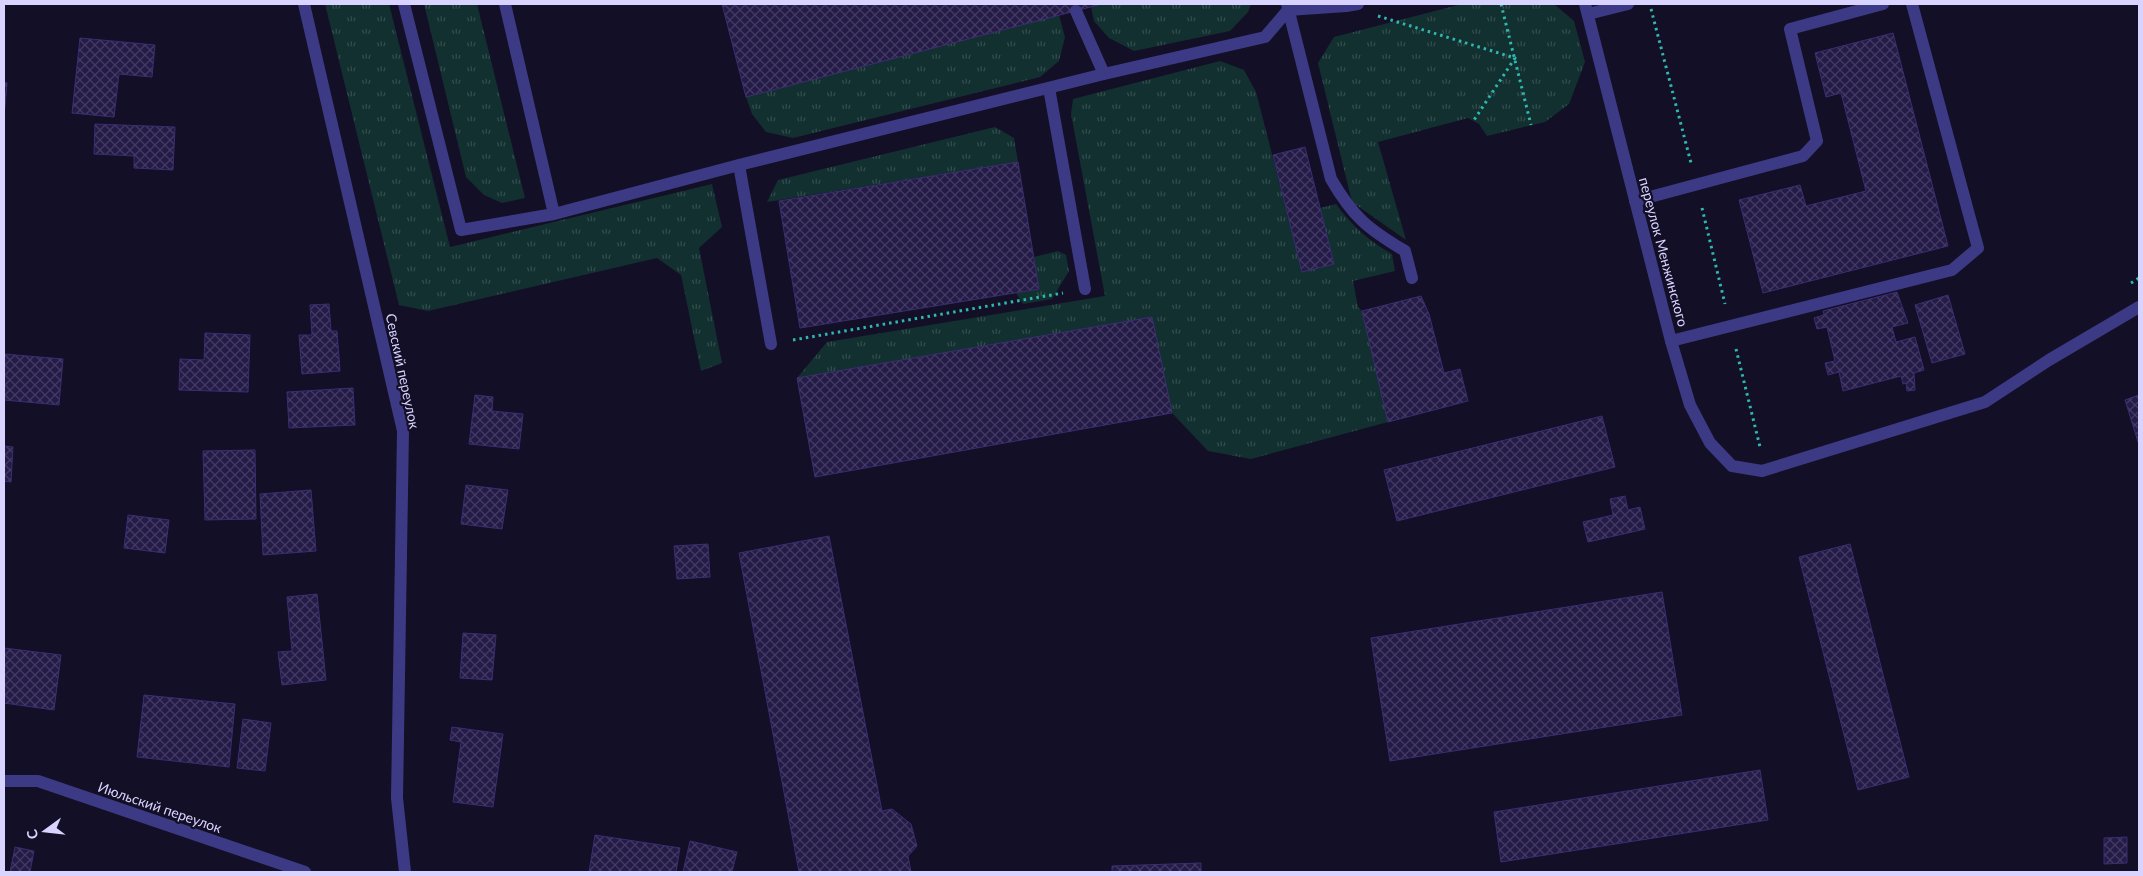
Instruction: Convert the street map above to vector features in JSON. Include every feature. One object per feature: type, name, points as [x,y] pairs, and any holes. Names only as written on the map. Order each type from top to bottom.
[{"type":"street","name":"Севский переулок","points":[[304,4],[403,431],[397,798],[405,872]]},
{"type":"street","points":[[404,4],[461,230],[554,214],[739,165],[1104,74],[1265,37],[1288,7]]},
{"type":"street","points":[[505,4],[554,214]]},
{"type":"street","points":[[1586,9],[1628,4]]},
{"type":"street","points":[[1635,201],[1803,156],[1817,141],[1790,29],[1883,4]]},
{"type":"street","points":[[1671,341],[1952,270],[1978,248],[1912,4]]},
{"type":"street","points":[[1288,7],[1352,5]]},
{"type":"street","points":[[1288,7],[1331,179],[1346,205],[1373,232],[1405,251],[1412,278]]},
{"type":"street","name":"переулок Менжинского","points":[[1586,9],[1671,341],[1690,405],[1710,443],[1732,466],[1762,472],[1985,402],[2049,360],[2139,307]]},
{"type":"street","points":[[1076,11],[1104,74]]},
{"type":"street","points":[[1049,88],[1085,289]]},
{"type":"street","points":[[739,165],[770,344]]},
{"type":"street","name":"Июльский переулок","points":[[4,781],[38,781],[305,872]]},
{"type":"path","points":[[1501,4],[1531,125]]},
{"type":"path","points":[[1352,5],[1515,58]]},
{"type":"path","points":[[1474,120],[1515,58]]},
{"type":"path","points":[[770,344],[1085,289]]},
{"type":"green space","points":[[325,4],[389,4],[450,247],[712,184],[722,227],[699,248],[722,363],[701,371],[681,275],[657,258],[428,311],[399,305]]},
{"type":"green space","points":[[424,4],[477,4],[525,198],[502,203],[484,195],[466,177]]},
{"type":"green space","points":[[1102,4],[1251,4],[1248,12],[1230,31],[1134,51],[1109,38],[1094,21],[1091,7]]},
{"type":"green space","points":[[1462,4],[1554,4],[1574,21],[1585,62],[1569,104],[1545,122],[1487,136],[1479,124],[1468,118],[1378,142],[1406,240],[1352,202],[1318,63],[1334,37]]},
{"type":"green space","points":[[1059,15],[1065,37],[1059,61],[1040,77],[793,138],[766,132],[752,114],[746,97]]},
{"type":"green space","points":[[1220,61],[1244,70],[1256,92],[1302,271],[1334,264],[1320,208],[1336,204],[1361,232],[1392,254],[1395,271],[1353,281],[1358,307],[1362,311],[1388,422],[1251,459],[1208,451],[1172,413],[797,378],[827,342],[1105,296],[1071,114],[1073,99]]},
{"type":"green space","points":[[995,127],[1014,138],[1018,162],[767,202],[778,180]]},
{"type":"green space","points":[[1058,251],[1066,255],[1069,271],[1052,299],[1023,304],[1016,293],[1039,289],[1034,257]]},
{"type":"building","points":[[722,4],[1102,4],[746,97]]},
{"type":"building","points":[[1893,33],[1948,246],[1763,293],[1739,200],[1800,185],[1806,206],[1866,191],[1841,93],[1826,97],[1815,53]]},
{"type":"building","points":[[80,38],[155,45],[152,77],[119,74],[114,117],[72,113]]},
{"type":"building","points":[[4,82],[7,83],[4,117]]},
{"type":"building","points":[[95,124],[175,127],[173,170],[134,168],[134,156],[94,154]]},
{"type":"building","points":[[1305,147],[1334,264],[1302,272],[1273,155]]},
{"type":"building","points":[[1018,162],[1039,289],[800,328],[779,201]]},
{"type":"building","points":[[1897,292],[1908,323],[1892,327],[1896,342],[1915,337],[1924,370],[1914,373],[1915,390],[1907,391],[1906,383],[1903,384],[1901,376],[1843,391],[1839,372],[1828,375],[1825,363],[1835,361],[1827,327],[1817,329],[1814,318],[1824,315],[1823,311]]},
{"type":"building","points":[[1948,295],[1965,354],[1932,363],[1915,305]]},
{"type":"building","points":[[1421,296],[1429,314],[1444,373],[1460,369],[1468,401],[1388,422],[1362,311]]},
{"type":"building","points":[[329,304],[331,331],[337,331],[340,371],[302,374],[299,335],[312,335],[310,305]]},
{"type":"building","points":[[1152,317],[1172,413],[815,477],[797,378]]},
{"type":"building","points":[[205,333],[250,335],[248,392],[179,390],[180,359],[204,360]]},
{"type":"building","points":[[4,354],[63,359],[59,405],[4,400]]},
{"type":"building","points":[[353,388],[355,425],[289,428],[287,392]]},
{"type":"building","points":[[475,395],[493,397],[492,411],[523,414],[519,449],[469,444]]},
{"type":"building","points":[[2139,395],[2139,445],[2125,400]]},
{"type":"building","points":[[1602,416],[1615,467],[1397,521],[1384,470]]},
{"type":"building","points":[[4,446],[13,447],[11,482],[4,481]]},
{"type":"building","points":[[255,450],[256,519],[205,520],[203,451]]},
{"type":"building","points":[[466,485],[508,490],[502,529],[461,524]]},
{"type":"building","points":[[311,490],[316,551],[263,555],[260,494]]},
{"type":"building","points":[[1625,496],[1628,510],[1640,507],[1645,529],[1588,542],[1583,522],[1613,515],[1610,499]]},
{"type":"building","points":[[128,515],[169,520],[165,553],[124,548]]},
{"type":"building","points":[[829,536],[882,811],[892,809],[911,824],[917,846],[908,856],[911,872],[799,872],[739,553]]},
{"type":"building","points":[[708,544],[710,577],[677,579],[674,546]]},
{"type":"building","points":[[1850,544],[1909,777],[1858,790],[1799,557]]},
{"type":"building","points":[[1662,592],[1682,715],[1390,761],[1371,638]]},
{"type":"building","points":[[317,594],[326,680],[282,685],[278,652],[292,651],[287,597]]},
{"type":"building","points":[[463,633],[496,635],[492,680],[460,678]]},
{"type":"building","points":[[4,648],[61,655],[54,710],[4,703]]},
{"type":"building","points":[[144,695],[235,704],[229,767],[137,757]]},
{"type":"building","points":[[243,719],[271,723],[265,771],[237,768]]},
{"type":"building","points":[[452,727],[503,734],[493,807],[453,802],[461,742],[450,740]]},
{"type":"building","points":[[1760,770],[1768,820],[1501,862],[1494,812]]},
{"type":"building","points":[[595,835],[680,848],[676,872],[589,872]]},
{"type":"building","points":[[2127,837],[2127,863],[2104,864],[2104,838]]},
{"type":"building","points":[[690,841],[737,852],[732,872],[683,872]]},
{"type":"building","points":[[15,847],[34,851],[30,872],[10,872]]},
{"type":"building","points":[[1201,863],[1201,872],[1112,872],[1112,866]]}]
